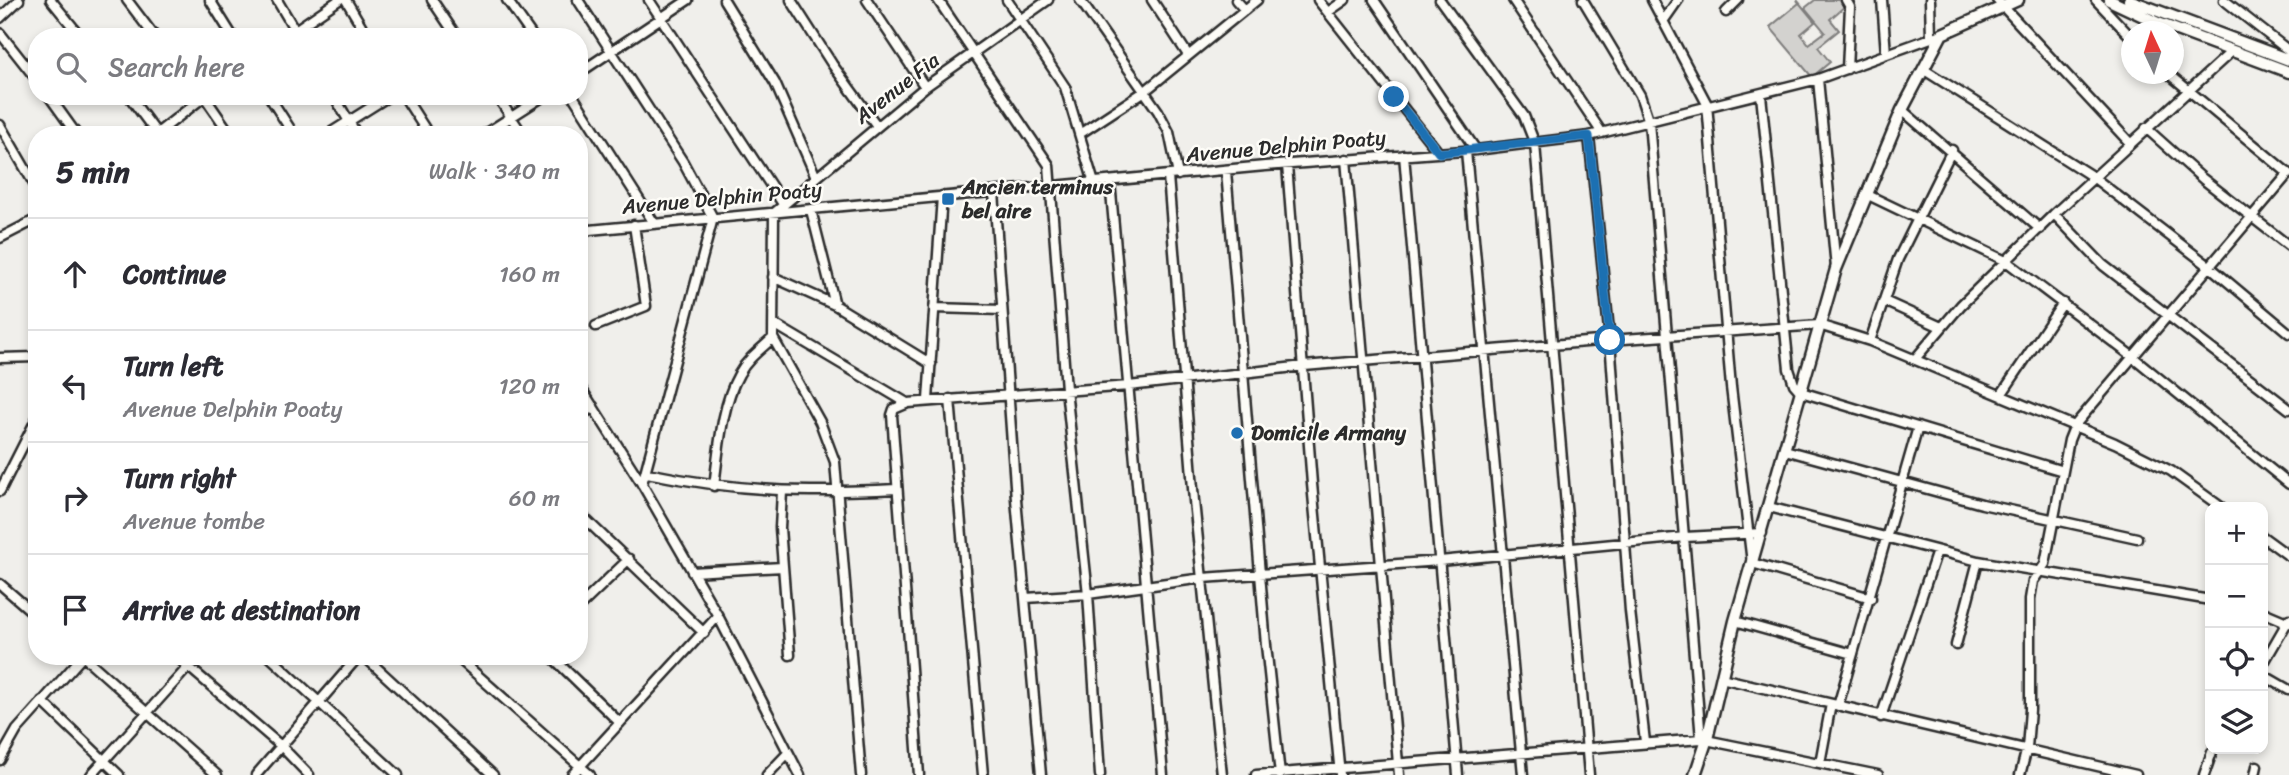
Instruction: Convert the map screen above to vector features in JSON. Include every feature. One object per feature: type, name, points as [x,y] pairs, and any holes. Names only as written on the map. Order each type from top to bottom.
[{"type":"street","points":[[0,18],[19,0]]},
{"type":"street","points":[[51,0],[74,28]]},
{"type":"street","points":[[127,0],[148,28]]},
{"type":"street","points":[[210,0],[227,28]]},
{"type":"street","points":[[277,0],[294,28]]},
{"type":"street","points":[[303,28],[339,0]]},
{"type":"street","points":[[346,0],[363,28]]},
{"type":"street","points":[[432,0],[451,28]]},
{"type":"street","points":[[508,0],[527,28]]},
{"type":"street","points":[[578,0],[683,162],[713,218],[642,484]]},
{"type":"street","points":[[649,0],[783,204]]},
{"type":"street","points":[[588,67],[688,0]]},
{"type":"street","points":[[724,0],[775,83],[816,177]]},
{"type":"street","points":[[791,0],[832,64],[877,126]]},
{"type":"street","points":[[867,0],[925,88]]},
{"type":"street","points":[[937,0],[1049,165],[1066,390],[1088,594],[1100,775]]},
{"type":"street","points":[[1007,0],[1065,88],[1081,133],[1094,183]]},
{"type":"street","name":"Avenue Fia","points":[[774,213],[925,88],[1048,0]]},
{"type":"street","points":[[1080,0],[1145,91],[1169,132],[1178,176]]},
{"type":"street","points":[[1152,0],[1188,55]]},
{"type":"street","points":[[1236,0],[1245,10]]},
{"type":"street","points":[[1081,133],[1145,91],[1257,0]]},
{"type":"street","points":[[1318,0],[1439,153]]},
{"type":"street","points":[[1328,12],[1345,0]]},
{"type":"street","points":[[1374,0],[1476,150]]},
{"type":"street","points":[[1440,0],[1524,116],[1535,144],[1589,775]]},
{"type":"street","points":[[1513,0],[1602,133]]},
{"type":"street","points":[[1583,0],[1640,95],[1650,122],[1666,337],[1704,739]]},
{"type":"street","points":[[1653,0],[1705,96],[1746,534],[1752,563]]},
{"type":"street","points":[[1664,20],[1678,0]]},
{"type":"street","points":[[1726,12],[1738,0]]},
{"type":"street","points":[[1846,0],[1850,7],[1847,69]]},
{"type":"street","points":[[1882,0],[1886,54]]},
{"type":"street","points":[[1695,775],[1735,621],[1836,269],[1902,110],[1937,35],[1930,0]]},
{"type":"street","name":"Avenue Delphin Poaty","points":[[588,231],[1346,159],[1466,151],[1589,136],[1707,109],[1818,79],[1937,35],[2001,3],[2018,0]]},
{"type":"street","points":[[2096,0],[2121,26]]},
{"type":"street","points":[[2109,0],[2231,52],[2289,72]]},
{"type":"street","points":[[2129,0],[2289,60]]},
{"type":"street","points":[[2224,0],[2289,51]]},
{"type":"street","points":[[2001,3],[2130,142]]},
{"type":"street","points":[[0,33],[28,69]]},
{"type":"street","points":[[1915,359],[1941,327],[2054,214],[2231,52]]},
{"type":"street","points":[[1923,69],[2093,177],[2209,266],[2289,332]]},
{"type":"street","points":[[1818,79],[1836,269]]},
{"type":"street","points":[[2020,775],[2030,710],[2030,599],[2033,581],[2040,572],[2054,521],[2075,425],[2289,174],[2180,84]]},
{"type":"street","points":[[1761,95],[1790,376],[1801,392],[2063,471]]},
{"type":"street","points":[[55,105],[71,126]]},
{"type":"street","points":[[136,105],[151,126]]},
{"type":"street","points":[[167,126],[193,105]]},
{"type":"street","points":[[210,105],[225,126]]},
{"type":"street","points":[[275,105],[288,126]]},
{"type":"street","points":[[340,105],[352,126]]},
{"type":"street","points":[[345,126],[376,105]]},
{"type":"street","points":[[410,105],[423,126]]},
{"type":"street","points":[[502,105],[516,126]]},
{"type":"street","points":[[497,126],[529,105]]},
{"type":"street","points":[[579,105],[654,223]]},
{"type":"street","points":[[1902,110],[1952,150],[2040,229]]},
{"type":"street","points":[[0,125],[28,173]]},
{"type":"street","points":[[2146,128],[2203,179],[2289,246]]},
{"type":"street","points":[[1589,136],[1610,340],[1625,543],[1645,742]]},
{"type":"street","points":[[1870,341],[1916,219],[1952,150]]},
{"type":"street","points":[[1466,151],[1523,775]]},
{"type":"street","points":[[1404,155],[1458,775]]},
{"type":"street","points":[[1346,159],[1399,775]]},
{"type":"street","points":[[1287,165],[1320,569],[1340,771]]},
{"type":"street","points":[[1226,171],[1280,774]]},
{"type":"street","points":[[1168,176],[1222,775]]},
{"type":"street","points":[[1110,181],[1163,775]]},
{"type":"street","points":[[995,192],[1002,310],[1041,775]]},
{"type":"street","points":[[1868,195],[2006,261],[2133,357],[2289,484]]},
{"type":"street","points":[[928,400],[942,196]]},
{"type":"street","points":[[811,209],[835,305]]},
{"type":"street","points":[[774,213],[773,338],[820,422],[835,462],[861,775]]},
{"type":"street","points":[[2054,214],[2102,265],[2289,409]]},
{"type":"street","points":[[0,238],[28,224]]},
{"type":"street","points":[[596,326],[646,306],[634,225]]},
{"type":"street","points":[[774,277],[835,305],[931,364]]},
{"type":"street","points":[[1884,301],[1941,327]]},
{"type":"street","points":[[2001,395],[2063,303]]},
{"type":"street","points":[[934,308],[1002,310]]},
{"type":"street","points":[[774,324],[908,403]]},
{"type":"street","points":[[919,775],[892,415],[894,409],[908,403],[1186,381],[1304,366],[1819,325],[1870,341],[2075,425],[2151,460],[2214,502]]},
{"type":"street","points":[[713,486],[723,424],[734,385],[748,360],[773,338]]},
{"type":"street","points":[[0,358],[28,357]]},
{"type":"street","points":[[588,398],[642,484],[718,616],[800,775]]},
{"type":"street","points":[[950,399],[983,775]]},
{"type":"street","points":[[588,410],[593,406]]},
{"type":"street","points":[[1820,763],[1834,705],[1871,598],[1918,427]]},
{"type":"street","points":[[0,491],[28,435]]},
{"type":"street","points":[[1785,450],[1903,484],[2137,538]]},
{"type":"street","points":[[647,472],[713,486],[782,492],[896,489]]},
{"type":"street","points":[[782,492],[783,567],[790,654]]},
{"type":"street","points":[[1769,507],[1978,561],[2205,599]]},
{"type":"street","points":[[588,521],[704,633]]},
{"type":"street","points":[[1026,597],[1088,594],[1203,578],[1261,576],[1685,537],[1762,533]]},
{"type":"street","points":[[2268,541],[2289,556]]},
{"type":"street","points":[[1881,718],[1937,551]]},
{"type":"street","points":[[588,596],[629,559]]},
{"type":"street","points":[[1956,645],[1978,561]]},
{"type":"street","points":[[1752,563],[1871,598]]},
{"type":"street","points":[[692,572],[783,567]]},
{"type":"street","points":[[0,584],[28,607]]},
{"type":"street","points":[[2268,614],[2288,621],[2268,655]]},
{"type":"street","points":[[572,775],[718,616]]},
{"type":"street","points":[[1735,621],[1853,654]]},
{"type":"street","points":[[0,760],[6,744],[75,665]]},
{"type":"street","points":[[93,665],[217,775]]},
{"type":"street","points":[[187,665],[281,746],[309,775]]},
{"type":"street","points":[[279,665],[398,775]]},
{"type":"street","points":[[256,775],[318,701],[352,665]]},
{"type":"street","points":[[371,665],[493,775]]},
{"type":"street","points":[[466,665],[590,775]]},
{"type":"street","points":[[560,665],[620,723]]},
{"type":"street","points":[[91,775],[189,667]]},
{"type":"street","points":[[1721,678],[1881,718],[2026,748],[2136,775]]},
{"type":"street","points":[[2268,678],[2289,690]]},
{"type":"street","points":[[42,701],[119,775]]},
{"type":"street","points":[[1256,775],[1340,771],[1586,747],[1704,739],[1878,775]]},
{"type":"street","points":[[767,775],[788,753]]},
{"type":"street","points":[[2204,775],[2212,754]]},
{"type":"shaded area","points":[[1797,0],[1815,22],[1801,34],[1809,44],[1825,32],[1805,8],[1815,0],[1840,0],[1845,6],[1830,19],[1839,30],[1818,47],[1830,62],[1812,77],[1770,27],[1799,3]]},
{"type":"place","name":"Ancien terminus bel aire","points":[[948,199]]},
{"type":"place","name":"Domicile Armany","points":[[1237,433]]},
{"type":"route","points":[[1394,97],[1439,153],[1589,136],[1610,340]]}]
